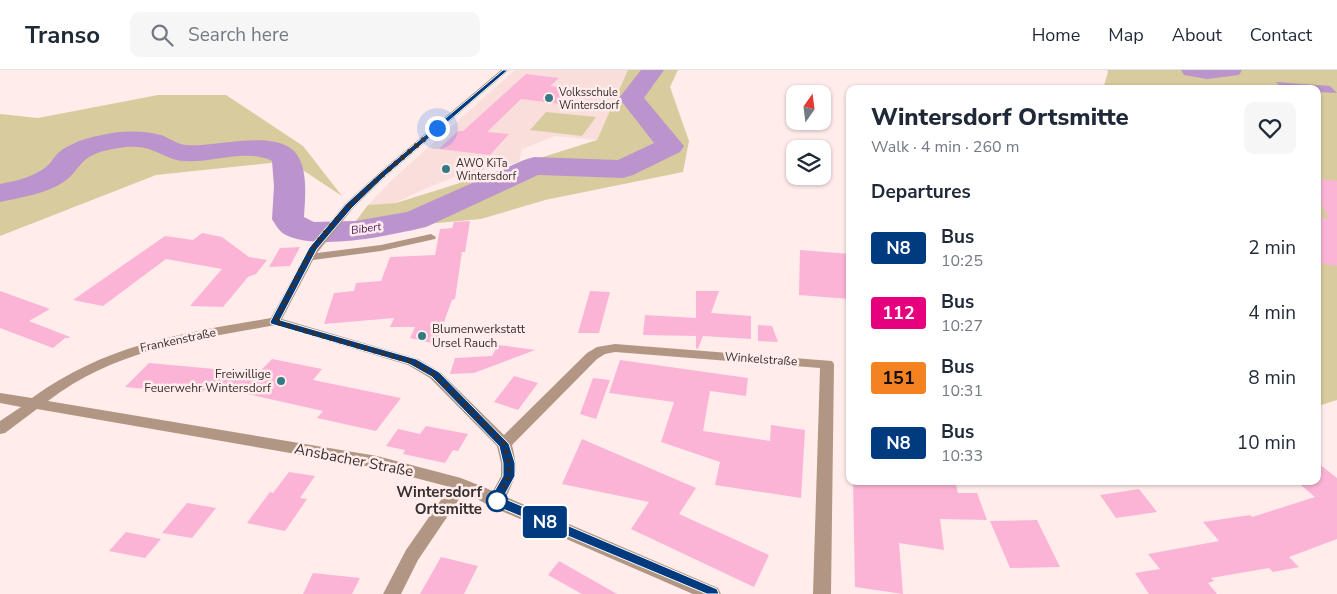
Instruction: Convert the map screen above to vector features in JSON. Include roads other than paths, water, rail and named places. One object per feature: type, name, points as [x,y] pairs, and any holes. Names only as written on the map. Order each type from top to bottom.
[{"type":"street","points":[[275,322],[311,252],[344,212],[382,174],[505,70]]},
{"type":"street","points":[[311,252],[372,249],[431,237]]},
{"type":"street","name":"Frankenstraße","points":[[34,402],[64,382],[100,364],[137,349],[167,341],[275,322],[413,362],[435,375],[504,444]]},
{"type":"street","name":"Winkelstraße","points":[[504,444],[592,356],[602,350],[615,348],[827,364],[822,594]]},
{"type":"street","name":"Ansbacher Straße","points":[[0,398],[34,402],[378,462],[462,484],[496,501],[712,594]]},
{"type":"street","points":[[0,429],[34,402]]},
{"type":"street","points":[[496,501],[509,476],[509,463],[504,444]]},
{"type":"street","points":[[392,594],[412,555],[462,484]]},
{"type":"waterway","name":"Bibert","points":[[0,193],[44,181],[59,171],[69,158],[85,148],[117,140],[137,139],[151,141],[185,153],[250,148],[274,151],[283,156],[286,160],[289,176],[288,219],[295,227],[314,232],[355,231],[415,220],[534,166],[623,169],[670,146],[631,98],[653,70]]},
{"type":"waterway","name":"Bibert","points":[[1192,70],[1207,72],[1231,70]]},
{"type":"place","name":"Volksschule Wintersdorf","points":[[549,98]]},
{"type":"place","name":"AWO KiTa Wintersdorf","points":[[446,169]]},
{"type":"place","name":"Blumenwerkstatt Ursel Rauch","points":[[422,336]]},
{"type":"place","name":"Freiwillige Feuerwehr Wintersdorf","points":[[281,381]]},
{"type":"place","name":"Wintersdorf Ortsmitte","points":[[497,501]]}]
